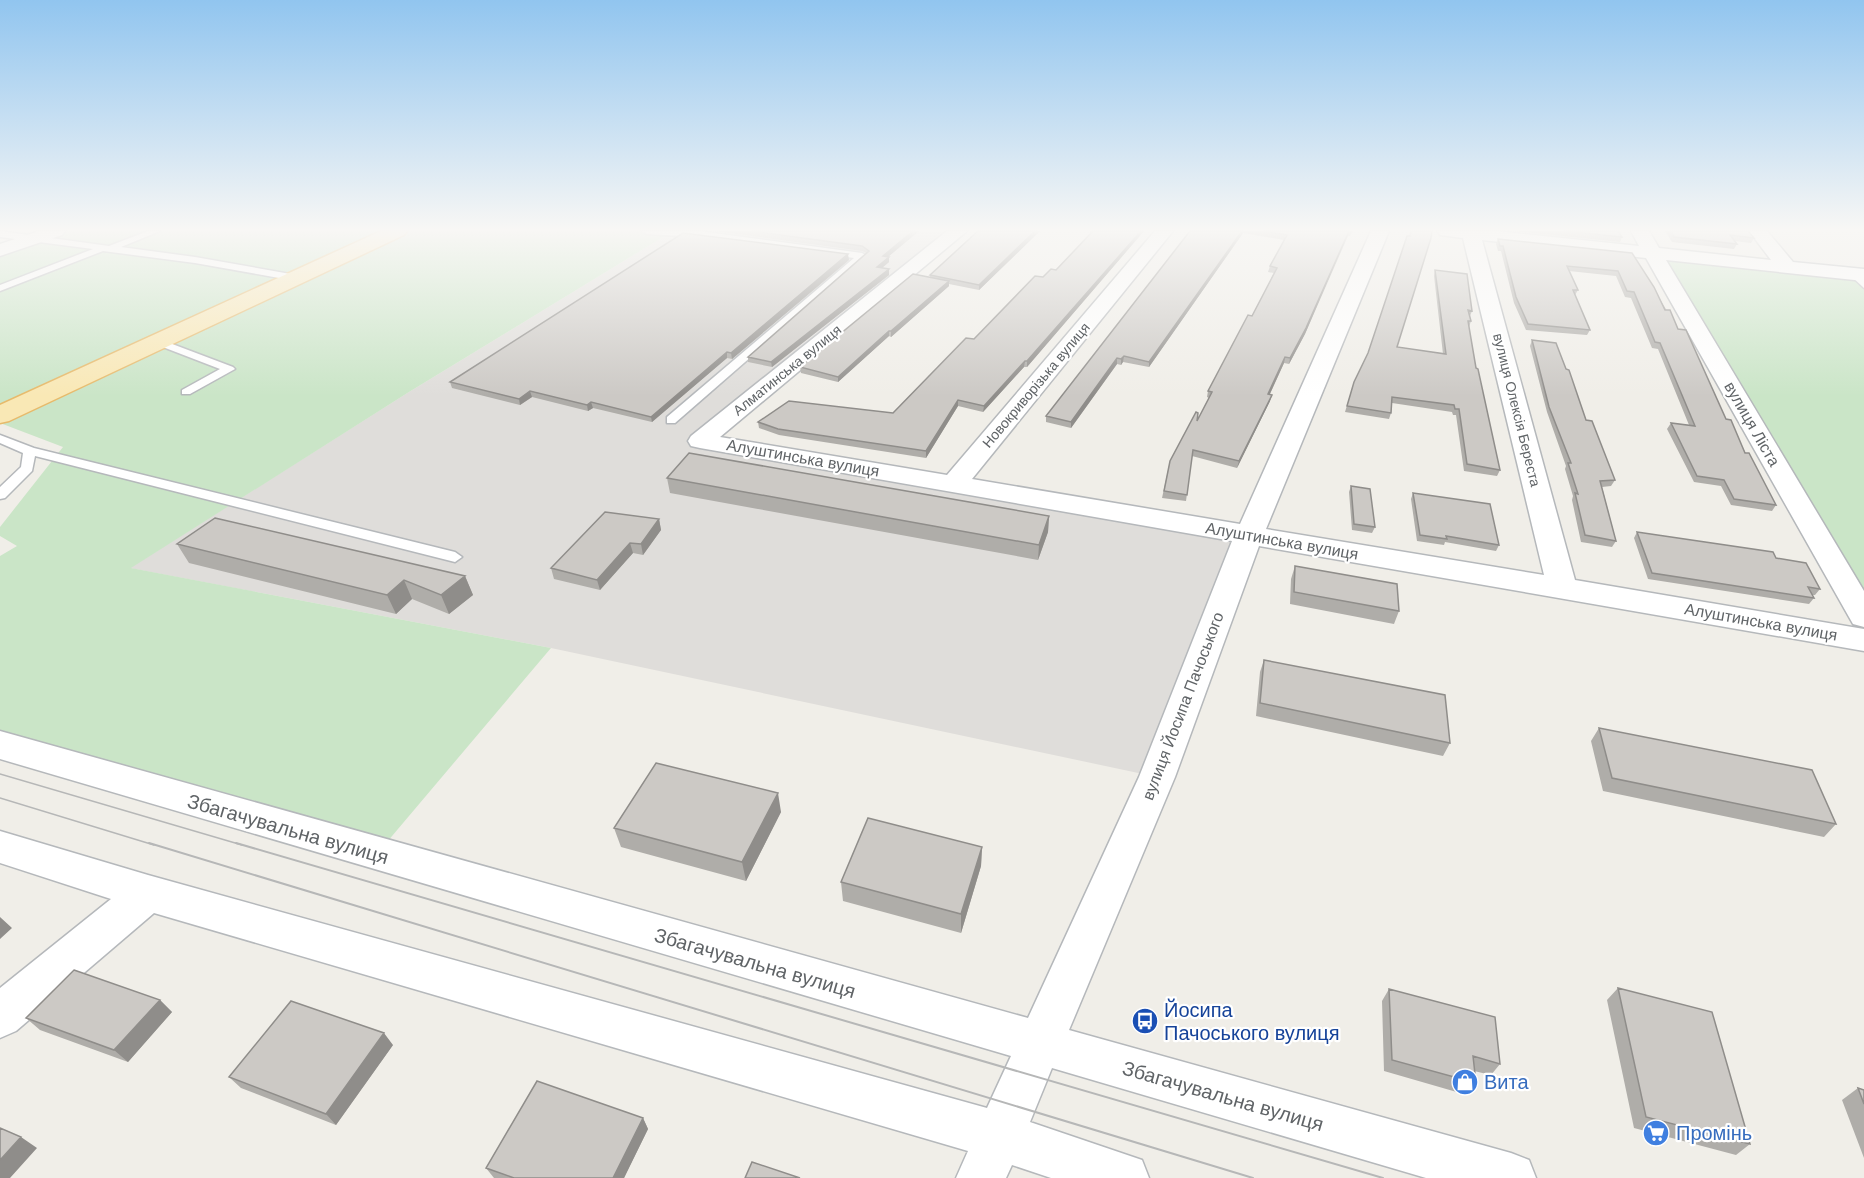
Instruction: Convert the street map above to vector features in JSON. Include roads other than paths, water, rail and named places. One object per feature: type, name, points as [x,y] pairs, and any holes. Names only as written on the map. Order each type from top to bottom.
[{"type":"main road","points":[[0,415],[279,286]]},
{"type":"street","name":"Алматинська вулиця","points":[[700,441],[890,286]]},
{"type":"street","name":"Новокриворізька вулиця","points":[[954,484],[1118,286]]},
{"type":"street","name":"вулиця Йосипа Пачоського","points":[[981,1178],[1042,1044],[1157,777],[1249,535],[1356,286]]},
{"type":"street","name":"вулиця Олексія Береста","points":[[1485,286],[1562,587]]},
{"type":"street","name":"вулиця Ліста","points":[[1671,286],[1864,617]]},
{"type":"street","name":"Алуштинська вулиця","points":[[700,441],[1864,640]]},
{"type":"street","name":"Збагачувальна вулиця","points":[[0,745],[1511,1178]]},
{"type":"street","points":[[0,847],[148,893],[999,1136],[1124,1178]]},
{"type":"street","points":[[0,1016],[148,893]]},
{"type":"lane","points":[[671,420],[827,286]]},
{"type":"lane","points":[[159,342],[229,369],[186,392]]},
{"type":"lane","points":[[0,439],[30,451],[455,557]]},
{"type":"lane","points":[[0,495],[27,468],[30,451]]},
{"type":"tram line","points":[[0,774],[242,845]]},
{"type":"tram line","points":[[0,798],[154,845]]},
{"type":"tram line","points":[[149,843],[1253,1178]]},
{"type":"tram line","points":[[236,843],[1383,1178]]},
{"type":"place","name":"Йосипа Пачоського вулиця","points":[[1145,1021]]},
{"type":"place","name":"Вита","points":[[1465,1082]]},
{"type":"place","name":"Промінь","points":[[1656,1133]]}]
